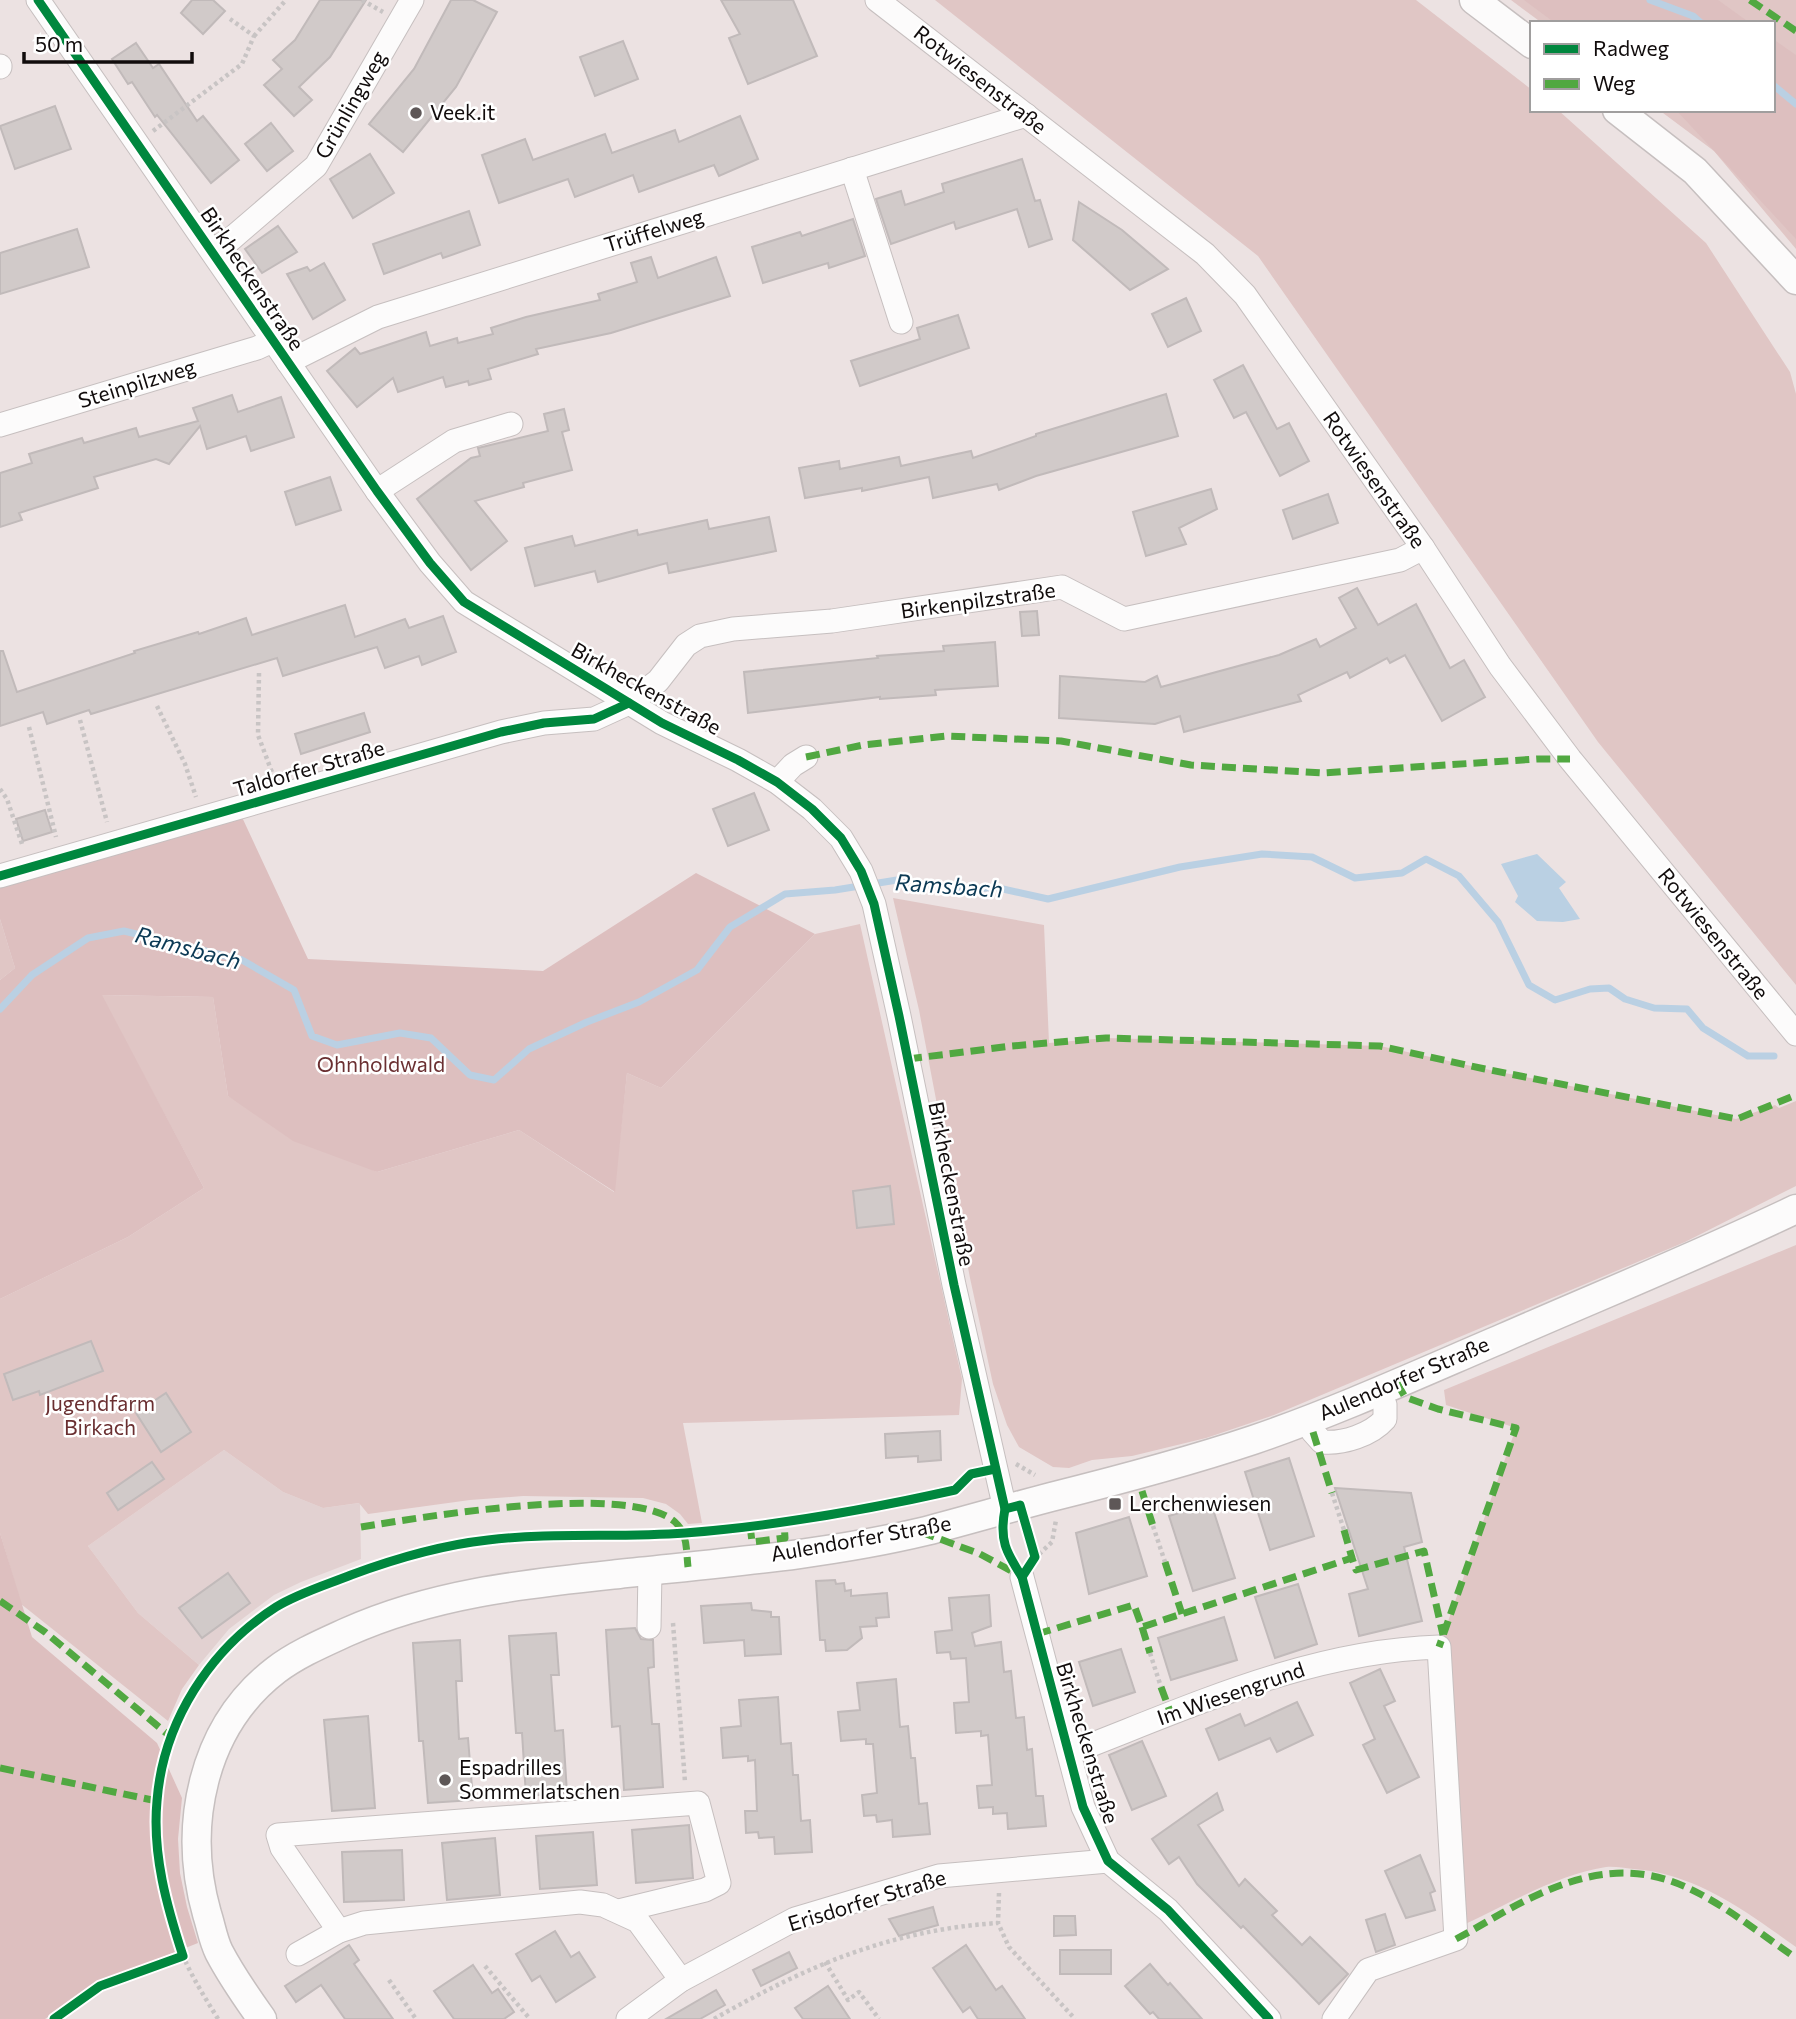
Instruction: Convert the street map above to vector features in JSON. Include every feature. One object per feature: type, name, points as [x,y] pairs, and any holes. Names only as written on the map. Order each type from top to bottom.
[{"type":"main road","points":[[1474,0],[1530,42]]},
{"type":"main road","points":[[1620,112],[1695,171],[1796,281]]},
{"type":"main road","name":"Aulendorfer Straße","points":[[262,2019],[217,1948],[197,1871],[195,1837],[200,1795],[206,1771],[233,1716],[254,1690],[279,1668],[315,1646],[396,1612],[447,1597],[493,1588],[836,1547],[921,1532],[1125,1479],[1255,1439],[1397,1383],[1796,1209]]},
{"type":"street","name":"Birkheckenstraße","points":[[38,0],[377,491],[430,563],[464,602],[662,723],[777,782],[812,809],[841,838],[861,871],[874,904],[900,1016],[954,1285],[1005,1509]]},
{"type":"street","name":"Grünlingweg","points":[[212,251],[230,240],[316,166],[411,0]]},
{"type":"street","name":"Rotwiesenstraße","points":[[877,0],[1205,254],[1245,295],[1423,548],[1500,666],[1562,749],[1796,1034]]},
{"type":"street","name":"Trüffelweg","points":[[288,362],[378,317],[1026,115]]},
{"type":"street","points":[[852,169],[901,322]]},
{"type":"street","name":"Steinpilzweg","points":[[0,425],[257,348],[274,340]]},
{"type":"street","points":[[377,491],[454,441],[511,424]]},
{"type":"street","name":"Birkenpilzstraße","points":[[629,703],[658,681],[686,645],[700,636],[733,629],[832,621],[1062,587],[1124,619],[1400,560],[1423,548]]},
{"type":"street","name":"Taldorfer Straße","points":[[0,876],[501,732],[544,723],[594,719],[629,703]]},
{"type":"street","points":[[777,782],[793,765],[806,757]]},
{"type":"street","points":[[1313,1432],[1322,1442],[1335,1443],[1376,1429],[1385,1419],[1385,1405]]},
{"type":"street","points":[[649,1627],[650,1570]]},
{"type":"street","name":"Birkheckenstraße","points":[[1023,1577],[1083,1807],[1108,1861],[1168,1910],[1269,2019]]},
{"type":"street","name":"Im Wiesengrund","points":[[1070,1753],[1275,1675],[1363,1653],[1439,1647],[1456,1939],[1368,1970],[1334,2019]]},
{"type":"street","points":[[339,1931],[282,1848],[278,1835],[698,1803],[719,1883],[705,1891],[619,1911]]},
{"type":"street","name":"Erisdorfer Straße","points":[[628,2019],[681,1980],[795,1919],[939,1876],[1108,1861]]},
{"type":"street","points":[[298,1954],[339,1931],[364,1923],[580,1902],[603,1905],[638,1921],[681,1980]]},
{"type":"path","points":[[138,142],[242,64],[254,36],[286,0]]},
{"type":"path","points":[[230,19],[254,36]]},
{"type":"path","points":[[259,673],[258,735],[280,795]]},
{"type":"path","points":[[157,706],[185,764],[203,818]]},
{"type":"path","points":[[80,720],[113,843]]},
{"type":"path","points":[[29,727],[61,858]]},
{"type":"path","points":[[0,789],[7,799],[29,867]]},
{"type":"path","points":[[685,1533],[820,1518],[905,1501],[955,1490],[971,1474],[1018,1464],[1046,1479],[1052,1497],[1056,1527],[1052,1542],[1035,1557],[1032,1547]]},
{"type":"path","points":[[1332,1493],[1344,1530]]},
{"type":"path","points":[[1153,1526],[1165,1562]]},
{"type":"path","points":[[673,1615],[686,1804]]},
{"type":"path","points":[[1150,1653],[1161,1687]]},
{"type":"path","points":[[171,1737],[157,1801],[157,1834],[166,1900],[183,1956],[218,2019]]},
{"type":"path","points":[[996,1871],[998,1923],[1010,1947],[1074,2019]]},
{"type":"path","points":[[714,2019],[772,1986],[825,1962],[892,1940],[998,1923]]},
{"type":"path","points":[[54,2019],[100,1986],[183,1956]]},
{"type":"path","points":[[825,1962],[848,2000],[859,1992],[879,2019]]},
{"type":"path","points":[[485,1966],[530,2019]]},
{"type":"path","points":[[389,1980],[416,2019]]},
{"type":"shaded area","points":[[224,1450],[283,1492],[323,1508],[360,1503],[361,1559],[274,1595],[229,1629],[199,1665],[138,1613],[88,1546]]},
{"type":"green space","points":[[935,0],[1416,0],[1530,88],[1530,112],[1560,112],[1706,243],[1790,372],[1796,394],[1796,985],[1598,742],[1258,256]]},
{"type":"green space","points":[[1511,0],[1796,0],[1796,249],[1714,151],[1662,112],[1775,112],[1775,21],[1539,21]]},
{"type":"green space","points":[[1524,0],[1718,0],[1747,21],[1552,21]]},
{"type":"green space","points":[[1775,40],[1796,55],[1796,239],[1678,112],[1775,112]]},
{"type":"green space","name":"Ohnholdwald","points":[[241,815],[308,959],[543,971],[696,873],[815,934],[661,1088],[627,1073],[615,1192],[519,1130],[377,1172],[293,1141],[228,1096],[213,997],[102,995],[204,1188],[128,1237],[0,1299],[0,980],[15,968],[0,919],[0,888]]},
{"type":"green space","points":[[893,898],[1044,925],[1049,1043],[1106,1038],[1380,1046],[1736,1119],[1775,1105],[1779,1108],[1796,1101],[1796,1186],[1685,1242],[1274,1415],[1206,1438],[1132,1456],[1092,1460],[1069,1468],[1053,1467],[1019,1447],[1007,1425],[993,1384],[919,1010]]},
{"type":"green space","points":[[0,919],[15,968],[0,980]]},
{"type":"green space","name":"Jugendfarm Birkach","points":[[860,924],[962,1379],[959,1415],[683,1423],[702,1523],[688,1524],[666,1504],[643,1498],[523,1496],[470,1500],[368,1514],[359,1503],[323,1508],[283,1492],[224,1450],[88,1546],[138,1613],[199,1665],[182,1689],[168,1721],[21,1604],[0,1533],[0,1299],[128,1237],[204,1188],[101,995],[213,997],[228,1096],[377,1172],[519,1130],[614,1192],[627,1073],[661,1088],[815,934]]},
{"type":"green space","points":[[1796,1245],[1796,1947],[1739,1908],[1699,1886],[1656,1872],[1616,1867],[1568,1877],[1461,1926],[1439,1647],[1516,1428],[1446,1405],[1444,1390]]},
{"type":"green space","points":[[0,1533],[32,1637],[157,1743],[182,1798],[178,1839],[180,1873],[198,1943],[97,1983],[45,2019],[0,2019]]},
{"type":"water","points":[[1537,854],[1566,882],[1559,888],[1580,919],[1563,922],[1537,921],[1515,902],[1518,896],[1501,864]]},
{"type":"building","points":[[192,0],[213,0],[225,11],[203,34],[181,13]]},
{"type":"building","points":[[320,0],[366,0],[330,57],[299,87],[312,100],[294,116],[264,85],[282,69],[273,60],[295,40]]},
{"type":"building","points":[[451,0],[473,0],[497,12],[456,87],[403,152],[369,124],[414,69]]},
{"type":"building","points":[[721,0],[793,0],[817,56],[748,84],[729,38],[740,34]]},
{"type":"building","points":[[623,41],[638,79],[595,96],[580,57]]},
{"type":"building","points":[[136,43],[153,68],[159,64],[197,121],[203,116],[239,160],[211,183],[157,115],[155,117],[132,82],[128,84],[112,59]]},
{"type":"building","points":[[55,106],[71,149],[15,169],[0,126]]},
{"type":"building","points":[[740,116],[758,159],[719,176],[714,165],[639,192],[633,175],[575,197],[568,179],[499,203],[482,155],[525,139],[533,160],[605,134],[612,153],[675,130],[679,142]]},
{"type":"building","points":[[271,123],[293,151],[267,171],[245,144]]},
{"type":"building","points":[[370,154],[394,193],[353,218],[330,179]]},
{"type":"building","points":[[1022,159],[1035,201],[1040,200],[1052,239],[1029,247],[1017,209],[956,229],[954,222],[891,244],[876,199],[901,191],[905,205],[944,192],[942,184]]},
{"type":"building","points":[[1079,202],[1122,230],[1168,269],[1130,290],[1073,240]]},
{"type":"building","points":[[469,211],[480,245],[443,258],[441,253],[384,274],[373,244]]},
{"type":"building","points":[[853,219],[865,256],[829,268],[828,263],[763,283],[752,247],[800,232],[802,236]]},
{"type":"building","points":[[278,226],[297,252],[262,273],[245,249]]},
{"type":"building","points":[[77,229],[89,267],[0,294],[0,253]]},
{"type":"building","points":[[651,257],[658,278],[716,257],[730,296],[611,333],[536,349],[538,354],[488,369],[491,379],[469,385],[468,381],[446,387],[443,377],[398,392],[393,378],[357,407],[327,371],[355,348],[360,354],[426,332],[430,346],[457,338],[458,343],[493,334],[491,328],[526,317],[600,300],[598,294],[637,282],[631,263]]},
{"type":"building","points":[[324,263],[345,300],[313,319],[287,274],[307,267],[310,271]]},
{"type":"building","points":[[1186,298],[1201,331],[1168,347],[1152,314]]},
{"type":"building","points":[[958,315],[969,348],[860,386],[851,361],[920,339],[917,328]]},
{"type":"building","points":[[1243,365],[1277,429],[1289,423],[1309,461],[1280,476],[1246,412],[1234,418],[1214,380]]},
{"type":"building","points":[[1166,394],[1178,436],[1036,476],[999,490],[997,484],[933,498],[929,477],[862,491],[862,488],[805,498],[799,468],[839,461],[840,469],[899,457],[901,466],[971,451],[973,458],[1036,434]]},
{"type":"building","points":[[232,395],[238,412],[281,397],[294,437],[251,451],[246,436],[207,449],[200,426],[169,464],[156,459],[94,477],[98,488],[19,513],[22,520],[0,527],[0,473],[32,463],[29,454],[82,438],[84,443],[136,428],[139,437],[198,421],[193,408]]},
{"type":"building","points":[[564,409],[569,430],[562,432],[572,470],[523,483],[524,487],[475,501],[507,541],[471,570],[417,499],[471,458],[480,456],[478,448],[548,431],[544,414]]},
{"type":"building","points":[[330,477],[341,510],[296,525],[285,492]]},
{"type":"building","points":[[1211,489],[1217,509],[1179,528],[1186,544],[1146,556],[1133,512]]},
{"type":"building","points":[[1328,494],[1338,523],[1293,539],[1283,510]]},
{"type":"building","points":[[769,517],[776,551],[669,573],[667,563],[598,582],[595,571],[535,586],[525,548],[572,536],[575,546],[637,530],[638,535],[707,520],[709,529]]},
{"type":"building","points":[[1357,588],[1378,625],[1416,604],[1450,668],[1464,660],[1485,697],[1442,721],[1405,655],[1390,663],[1387,658],[1350,678],[1347,672],[1298,695],[1301,701],[1184,732],[1180,716],[1155,724],[1059,718],[1060,676],[1145,682],[1157,676],[1161,687],[1279,655],[1316,639],[1320,647],[1356,628],[1339,598]]},
{"type":"building","points":[[345,605],[355,637],[405,619],[409,628],[443,616],[456,652],[422,665],[419,656],[385,668],[377,647],[283,676],[277,658],[91,714],[89,710],[47,724],[43,712],[0,726],[0,651],[3,651],[17,692],[135,653],[134,651],[246,618],[252,635]]},
{"type":"building","points":[[1037,611],[1039,635],[1022,636],[1020,612]]},
{"type":"building","points":[[995,642],[998,686],[935,690],[936,695],[880,697],[748,713],[744,672],[944,651],[943,646]]},
{"type":"building","points":[[364,713],[370,732],[301,754],[295,734]]},
{"type":"building","points":[[754,793],[769,830],[728,846],[713,809]]},
{"type":"building","points":[[45,810],[52,832],[23,841],[16,819]]},
{"type":"building","points":[[890,1186],[894,1224],[857,1228],[853,1191]]},
{"type":"building","points":[[91,1341],[103,1371],[40,1395],[39,1391],[13,1400],[4,1374]]},
{"type":"building","points":[[166,1393],[191,1432],[161,1452],[136,1413]]},
{"type":"building","points":[[940,1431],[941,1460],[918,1462],[918,1456],[886,1458],[885,1434]]},
{"type":"building","points":[[1289,1458],[1314,1536],[1270,1550],[1245,1472]]},
{"type":"building","points":[[152,1462],[164,1479],[118,1510],[107,1493]]},
{"type":"building","points":[[1335,1488],[1411,1493],[1422,1542],[1404,1547],[1422,1621],[1359,1636],[1349,1594],[1368,1589]]},
{"type":"building","points":[[1211,1503],[1235,1578],[1193,1591],[1169,1516]]},
{"type":"building","points":[[1129,1517],[1147,1576],[1089,1594],[1076,1533]]},
{"type":"building","points":[[228,1573],[250,1603],[202,1638],[179,1608]]},
{"type":"building","points":[[835,1580],[836,1584],[844,1583],[845,1591],[851,1590],[851,1596],[887,1593],[889,1617],[876,1618],[877,1626],[860,1627],[862,1638],[847,1650],[826,1651],[825,1640],[820,1640],[816,1581]]},
{"type":"building","points":[[1298,1584],[1317,1644],[1275,1658],[1255,1597]]},
{"type":"building","points":[[989,1595],[991,1626],[972,1633],[975,1646],[1001,1642],[1004,1672],[1011,1671],[1016,1718],[1024,1717],[1027,1750],[1032,1749],[1036,1796],[1043,1796],[1046,1826],[1008,1829],[1007,1813],[993,1814],[993,1807],[979,1808],[977,1786],[992,1785],[988,1735],[981,1736],[981,1731],[956,1733],[954,1703],[969,1702],[966,1658],[951,1659],[950,1652],[937,1653],[935,1632],[952,1630],[949,1598]]},
{"type":"building","points":[[751,1603],[752,1610],[771,1612],[771,1617],[779,1617],[781,1654],[745,1656],[744,1640],[704,1643],[701,1606]]},
{"type":"building","points":[[1224,1617],[1237,1660],[1171,1680],[1158,1638]]},
{"type":"building","points":[[635,1628],[641,1639],[653,1640],[654,1667],[648,1668],[652,1724],[659,1724],[663,1787],[624,1790],[620,1726],[612,1727],[606,1630]]},
{"type":"building","points":[[556,1633],[559,1675],[551,1675],[555,1731],[563,1730],[567,1793],[526,1796],[522,1733],[516,1733],[509,1636]]},
{"type":"building","points":[[460,1640],[462,1681],[456,1681],[459,1739],[468,1738],[473,1800],[428,1803],[423,1741],[419,1741],[413,1643]]},
{"type":"building","points":[[1121,1649],[1135,1692],[1093,1706],[1079,1662]]},
{"type":"building","points":[[1380,1669],[1395,1701],[1384,1706],[1419,1777],[1387,1793],[1363,1745],[1375,1739],[1350,1683]]},
{"type":"building","points":[[896,1679],[900,1727],[908,1726],[911,1758],[915,1758],[919,1804],[927,1803],[930,1834],[893,1837],[892,1820],[877,1822],[876,1815],[864,1816],[862,1795],[877,1793],[873,1744],[866,1744],[866,1739],[841,1741],[838,1712],[860,1710],[857,1683]]},
{"type":"building","points":[[778,1697],[781,1744],[791,1743],[793,1775],[798,1775],[801,1821],[810,1820],[812,1852],[775,1854],[774,1837],[759,1838],[758,1832],[746,1833],[745,1811],[757,1811],[755,1760],[748,1761],[748,1756],[723,1758],[721,1728],[741,1726],[739,1700]]},
{"type":"building","points":[[1297,1702],[1313,1735],[1277,1752],[1270,1738],[1219,1760],[1206,1729],[1240,1714],[1245,1726]]},
{"type":"building","points":[[368,1716],[375,1808],[332,1811],[324,1720]]},
{"type":"building","points":[[1142,1741],[1166,1796],[1132,1810],[1109,1755]]},
{"type":"building","points":[[1217,1793],[1223,1810],[1198,1825],[1239,1886],[1245,1879],[1277,1911],[1272,1915],[1302,1945],[1310,1937],[1348,1974],[1319,2004],[1243,1926],[1241,1928],[1197,1884],[1179,1857],[1169,1864],[1152,1839]]},
{"type":"building","points":[[689,1825],[693,1878],[636,1883],[632,1830]]},
{"type":"building","points":[[593,1832],[597,1885],[540,1889],[536,1836]]},
{"type":"building","points":[[495,1838],[500,1895],[447,1900],[442,1843]]},
{"type":"building","points":[[402,1850],[404,1900],[344,1902],[342,1852]]},
{"type":"building","points":[[1420,1855],[1435,1891],[1430,1893],[1435,1910],[1406,1918],[1385,1871]]},
{"type":"building","points":[[933,1907],[938,1925],[899,1936],[889,1919]]},
{"type":"building","points":[[1385,1914],[1395,1945],[1376,1952],[1366,1920]]},
{"type":"building","points":[[1054,1916],[1075,1916],[1076,1935],[1054,1936]]},
{"type":"building","points":[[555,1931],[571,1957],[579,1952],[595,1977],[556,2002],[540,1976],[532,1981],[516,1954]]},
{"type":"building","points":[[349,1945],[359,1960],[354,1964],[393,2019],[345,2019],[321,1985],[296,2002],[285,1986]]},
{"type":"building","points":[[966,1945],[996,1990],[1002,1986],[1025,2019],[978,2019],[970,2007],[963,2012],[933,1968]]},
{"type":"building","points":[[1060,1950],[1111,1950],[1111,1974],[1060,1974]]},
{"type":"building","points":[[789,1952],[797,1968],[761,1986],[753,1970]]},
{"type":"building","points":[[1150,1964],[1202,2019],[1159,2019],[1153,2012],[1150,2014],[1125,1986]]},
{"type":"building","points":[[473,1965],[492,1993],[498,1989],[514,2012],[504,2019],[454,2019],[434,1991]]},
{"type":"building","points":[[828,1986],[850,2019],[803,2019],[795,2008]]},
{"type":"building","points":[[716,1990],[725,2005],[700,2019],[666,2019]]},
{"type":"waterway","points":[[1650,0],[1693,16],[1699,21]]},
{"type":"waterway","points":[[1775,87],[1796,104]]},
{"type":"waterway","name":"Ramsbach","points":[[0,1009],[32,975],[88,938],[124,931],[242,960],[294,990],[312,1036],[337,1045],[400,1033],[431,1038],[470,1075],[494,1080],[529,1049],[639,1002],[697,970],[730,927],[785,894],[835,890],[897,880],[962,891],[994,887],[1048,899],[1180,867],[1262,854],[1312,857],[1355,878],[1402,873],[1426,859],[1459,876],[1498,922],[1529,985],[1555,1000],[1590,989],[1609,988],[1625,999],[1654,1008],[1687,1009],[1703,1028],[1748,1056],[1774,1056]]},
{"type":"marked path","points":[[1750,0],[1796,31]]},
{"type":"marked path","points":[[806,757],[863,745],[946,736],[1061,741],[1191,765],[1323,773],[1570,759]]},
{"type":"marked path","points":[[908,1059],[1106,1038],[1380,1046],[1737,1119],[1796,1095]]},
{"type":"marked path","points":[[1397,1383],[1405,1397],[1438,1409],[1516,1428],[1439,1647]]},
{"type":"marked path","points":[[1313,1432],[1332,1493]]},
{"type":"marked path","points":[[1142,1491],[1153,1526]]},
{"type":"marked path","points":[[361,1527],[476,1510],[572,1503],[616,1504],[651,1510],[675,1522],[684,1537],[688,1567]]},
{"type":"marked path","points":[[750,1525],[752,1542],[785,1538],[784,1522]]},
{"type":"marked path","points":[[1344,1530],[1352,1558]]},
{"type":"marked path","points":[[921,1532],[980,1554],[1017,1574]]},
{"type":"marked path","points":[[1037,1634],[1134,1605],[1142,1627],[1352,1558],[1356,1570],[1424,1551],[1443,1635]]},
{"type":"marked path","points":[[1165,1562],[1182,1614]]},
{"type":"marked path","points":[[0,1601],[45,1632],[171,1737]]},
{"type":"marked path","points":[[1142,1627],[1150,1653]]},
{"type":"marked path","points":[[1161,1687],[1171,1714]]},
{"type":"marked path","points":[[0,1768],[157,1801]]},
{"type":"marked path","points":[[1456,1939],[1535,1896],[1576,1880],[1612,1873],[1644,1875],[1674,1882],[1732,1914],[1796,1958]]},
{"type":"cycle path","points":[[38,0],[377,491],[430,563],[464,602],[662,723],[777,782],[812,809],[841,838],[861,871],[874,904],[954,1285],[1005,1509],[1005,1545],[1022,1577],[1083,1807],[1108,1861],[1168,1910],[1269,2019]]},
{"type":"cycle path","points":[[0,876],[501,732],[544,723],[594,719],[629,703]]},
{"type":"cycle path","points":[[54,2019],[100,1986],[183,1956],[171,1919],[159,1860],[156,1821],[161,1772],[169,1743],[194,1690],[230,1644],[276,1607],[303,1593],[367,1569],[453,1545],[537,1536],[685,1533],[787,1522],[955,1490],[971,1474],[995,1469]]},
{"type":"cycle path","points":[[1005,1509],[1020,1505],[1035,1557],[1022,1577]]},
{"type":"place","name":"Veek.it","points":[[416,113]]},
{"type":"place","name":"Lerchenwiesen","points":[[1115,1504]]},
{"type":"place","name":"Espadrilles Sommerlatschen","points":[[445,1780]]}]
